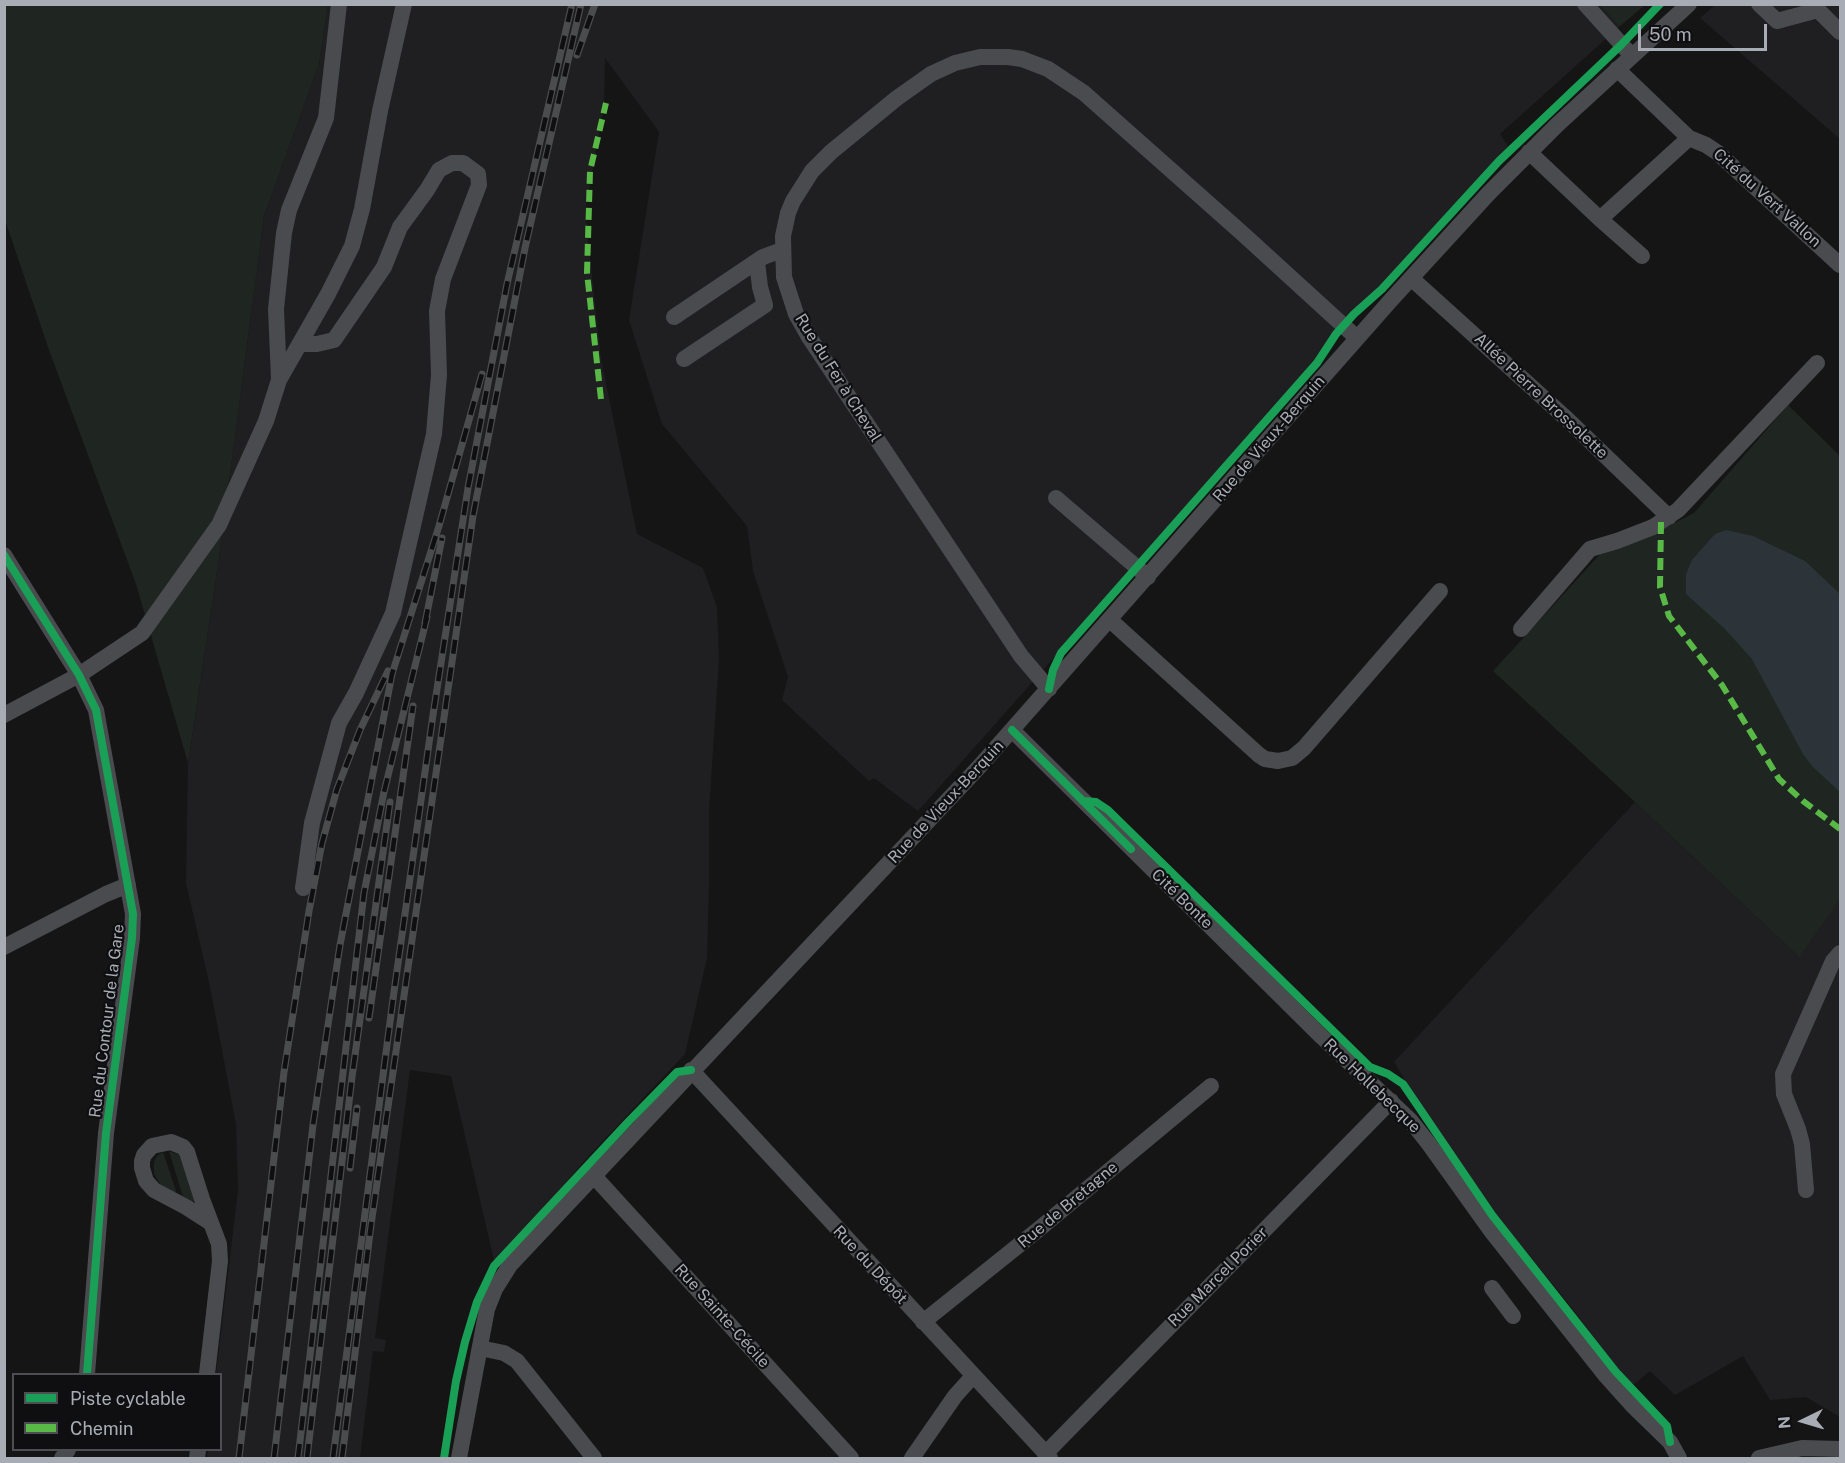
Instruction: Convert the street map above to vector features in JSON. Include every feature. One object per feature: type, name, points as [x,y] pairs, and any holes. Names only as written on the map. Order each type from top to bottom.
[{"type":"street","points":[[279,380],[276,309],[284,233],[289,210],[326,118],[339,4]]},
{"type":"street","points":[[4,715],[79,675],[148,628],[226,512],[269,414],[279,380],[328,294],[352,246],[404,4]]},
{"type":"street","points":[[1585,4],[1632,56]]},
{"type":"street","name":"Rue de Vieux-Berquin","points":[[459,1458],[487,1309],[504,1272],[691,1070],[917,834],[1012,730],[1411,278],[1529,152],[1689,4]]},
{"type":"street","points":[[1760,4],[1777,21],[1818,10],[1840,32]]},
{"type":"street","name":"Rue du Fer à Cheval","points":[[1049,688],[1021,656],[796,314],[786,288],[782,250],[785,225],[793,201],[812,171],[831,152],[897,98],[931,74],[966,60],[1008,57],[1042,66],[1072,84],[1244,234],[1358,338]]},
{"type":"street","name":"Cité du Vert Vallon","points":[[1617,69],[1689,138],[1718,153],[1840,265]]},
{"type":"street","points":[[1600,219],[1689,138]]},
{"type":"street","points":[[1529,152],[1642,256]]},
{"type":"street","points":[[300,344],[317,344],[334,340],[384,267],[400,226],[439,170],[452,163],[463,164],[478,174],[479,185],[443,279],[437,311],[440,375],[434,434],[393,613],[356,693],[339,723],[312,823],[303,888]]},
{"type":"street","points":[[674,317],[757,262],[782,250]]},
{"type":"street","points":[[684,359],[765,305],[757,262]]},
{"type":"street","name":"Allée Pierre Brossolette","points":[[1411,278],[1584,435],[1669,517]]},
{"type":"street","points":[[1521,629],[1590,549],[1643,531],[1669,517],[1688,502],[1816,363]]},
{"type":"street","points":[[1056,498],[1148,577]]},
{"type":"street","name":"Rue du Contour de la Gare","points":[[4,555],[79,675],[99,721],[128,885],[133,927],[106,1133],[87,1373]]},
{"type":"street","points":[[1110,620],[1258,755],[1265,759],[1278,761],[1292,758],[1304,748],[1440,591]]},
{"type":"street","name":"Cité Bonte","points":[[1012,730],[1233,949]]},
{"type":"street","points":[[4,948],[106,894],[128,885]]},
{"type":"street","name":"Rue Hollebecque","points":[[1233,949],[1391,1101],[1421,1133],[1478,1215],[1605,1376],[1632,1406],[1665,1436],[1679,1458]]},
{"type":"street","points":[[1806,1190],[1802,1144],[1784,1095],[1783,1074],[1833,961],[1840,953]]},
{"type":"street","name":"Rue du Dépôt","points":[[691,1070],[1048,1456]]},
{"type":"street","name":"Rue de Bretagne","points":[[923,1322],[1211,1086]]},
{"type":"street","name":"Rue Marcel Porier","points":[[1048,1456],[1391,1101]]},
{"type":"street","points":[[207,1373],[220,1255],[219,1244],[187,1152],[183,1147],[171,1142],[152,1146],[142,1161],[146,1181],[154,1190],[211,1223]]},
{"type":"street","name":"Rue Sainte-Cécile","points":[[593,1175],[851,1458]]},
{"type":"street","points":[[1492,1288],[1513,1316]]},
{"type":"street","points":[[480,1348],[504,1353],[517,1361],[594,1458]]},
{"type":"street","points":[[912,1458],[955,1396],[973,1376]]},
{"type":"street","points":[[1759,1458],[1802,1448],[1840,1449]]},
{"type":"shaded area","points":[[4,5],[328,5],[319,64],[264,216],[218,565],[188,763],[136,584],[49,350],[5,220]]},
{"type":"shaded area","points":[[328,5],[1600,5],[1619,27],[1500,134],[1508,146],[918,811],[874,778],[869,781],[782,700],[788,677],[753,571],[747,526],[662,424],[629,320],[659,132],[605,58],[604,108],[585,211],[601,359],[637,534],[703,568],[717,607],[719,660],[709,811],[707,958],[685,1054],[588,1157],[522,1233],[494,1260],[451,1076],[410,1070],[375,1338],[386,1340],[384,1352],[373,1351],[360,1458],[207,1458],[208,1451],[222,1451],[222,1373],[216,1373],[238,1190],[236,1124],[210,987],[186,883],[188,764],[218,565],[264,216],[319,64]]},
{"type":"shaded area","points":[[1600,5],[1645,5],[1619,27]]},
{"type":"shaded area","points":[[1715,5],[1840,5],[1840,139],[1700,18]]},
{"type":"shaded area","points":[[1788,405],[1840,456],[1840,899],[1799,957],[1493,671],[1604,550],[1647,537],[1694,513]]},
{"type":"shaded area","points":[[1726,530],[1753,536],[1805,561],[1840,594],[1840,792],[1813,767],[1803,754],[1752,659],[1724,628],[1686,594],[1686,574],[1692,560],[1715,534]]},
{"type":"shaded area","points":[[1635,802],[1798,956],[1840,899],[1840,1417],[1806,1397],[1770,1400],[1743,1356],[1675,1395],[1650,1371],[1633,1385],[1488,1205],[1422,1108],[1394,1062]]},
{"type":"shaded area","points":[[169,1151],[181,1156],[195,1200],[192,1202],[183,1197]]},
{"type":"shaded area","points":[[163,1152],[175,1193],[160,1184],[154,1174],[154,1162]]},
{"type":"railway","points":[[333,1458],[393,999],[468,488],[507,284],[572,4]]},
{"type":"railway","points":[[342,1458],[371,1225],[473,516],[525,248],[581,4]]},
{"type":"railway","points":[[577,55],[595,4]]},
{"type":"railway","points":[[274,1458],[313,1125],[340,945],[392,674],[439,526],[482,374]]},
{"type":"railway","points":[[425,623],[442,538]]},
{"type":"railway","points":[[298,1458],[364,893],[384,792],[427,617]]},
{"type":"railway","points":[[239,1458],[284,1072],[309,911],[322,843],[337,789],[360,730],[388,671]]},
{"type":"railway","points":[[369,1018],[413,706]]},
{"type":"railway","points":[[307,1458],[352,1077],[390,802]]},
{"type":"railway","points":[[350,1168],[357,1108]]},
{"type":"marked path","points":[[601,399],[587,273],[590,171],[606,103]]},
{"type":"marked path","points":[[1661,522],[1660,587],[1669,616],[1722,685],[1779,779],[1803,801],[1840,829]]},
{"type":"cycle path","points":[[1049,689],[1053,670],[1061,653],[1317,363],[1336,334],[1382,289],[1499,161],[1621,45],[1660,4]]},
{"type":"cycle path","points":[[4,555],[79,675],[96,710],[133,914],[132,938],[106,1133],[87,1373]]},
{"type":"cycle path","points":[[1012,730],[1131,849]]},
{"type":"cycle path","points":[[1083,801],[1096,802],[1108,810],[1370,1067],[1388,1074],[1403,1084],[1492,1215],[1616,1372],[1667,1426],[1670,1442]]},
{"type":"cycle path","points":[[444,1458],[456,1381],[465,1342],[477,1302],[494,1266],[677,1072],[691,1070]]}]
